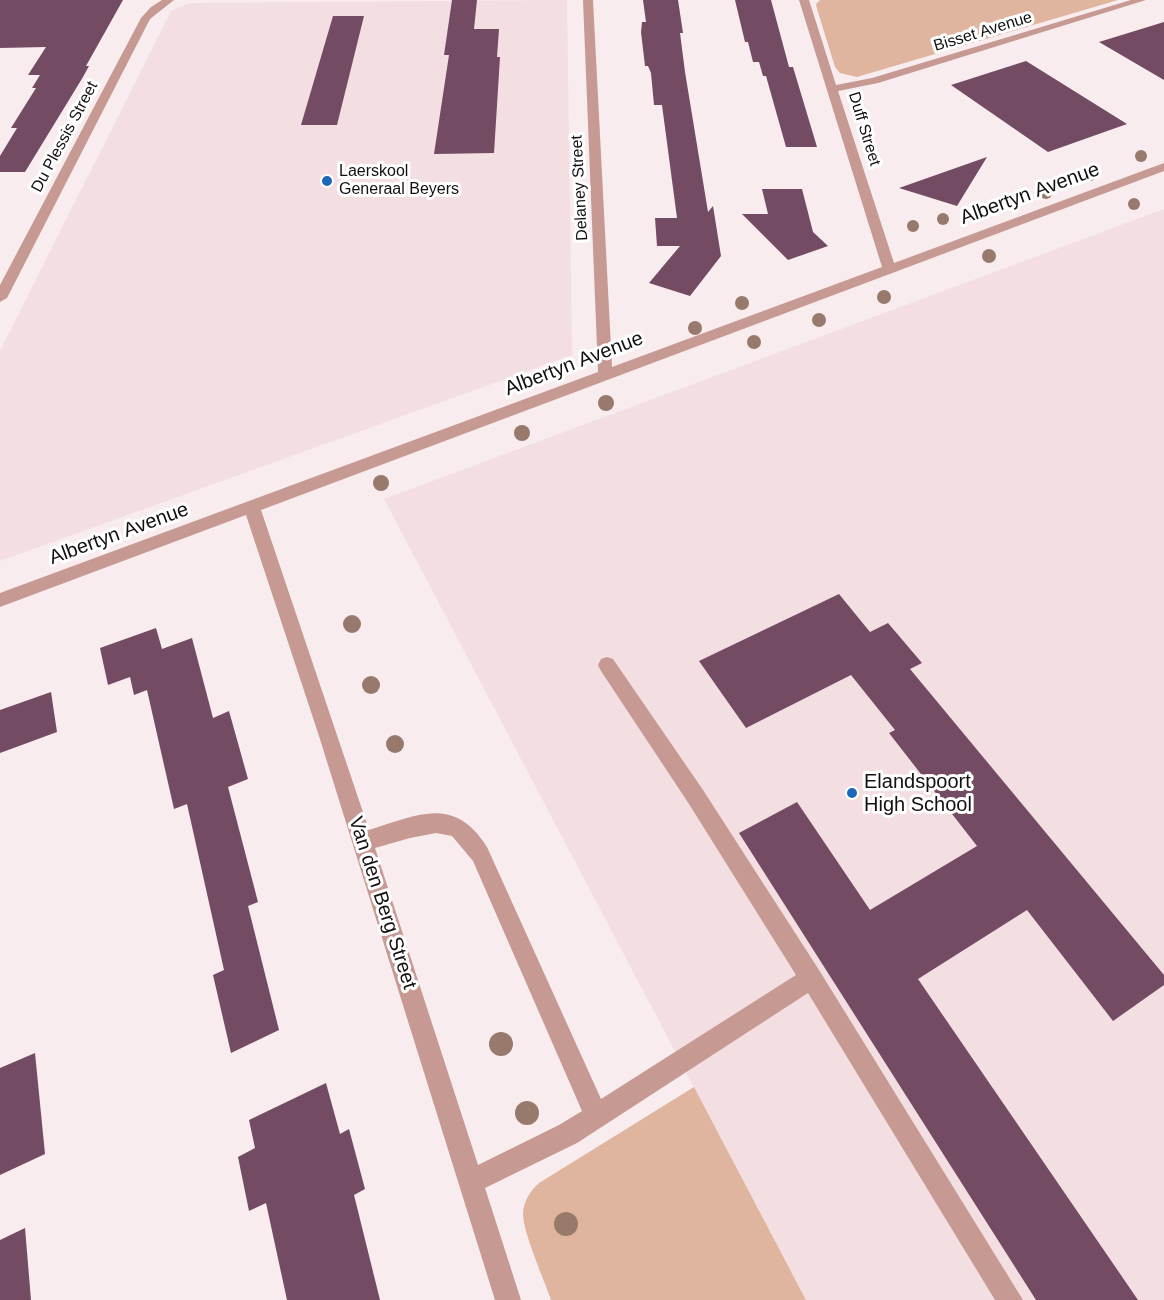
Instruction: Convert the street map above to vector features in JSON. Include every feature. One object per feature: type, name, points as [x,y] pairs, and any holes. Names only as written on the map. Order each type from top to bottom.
[{"type":"street","name":"Du Plessis Street","points":[[0,297],[146,18],[154,9],[168,0]]},
{"type":"street","name":"Delaney Street","points":[[588,0],[605,374]]},
{"type":"street","name":"Duff Street","points":[[804,0],[834,88],[889,269]]},
{"type":"street","name":"Bisset Avenue","points":[[834,88],[851,87],[874,81],[1141,0]]},
{"type":"street","name":"Albertyn Avenue","points":[[0,600],[1164,167]]},
{"type":"street","points":[[0,264],[18,264]]},
{"type":"street","name":"Van den Berg Street","points":[[252,508],[363,842],[508,1300]]},
{"type":"street","points":[[607,665],[702,807],[811,978],[1010,1300]]},
{"type":"street","points":[[363,842],[433,823],[453,825],[468,835],[480,854],[596,1116]]},
{"type":"street","points":[[470,1182],[568,1134],[811,978]]},
{"type":"shaded area","name":"Laerskool Generaal Beyers","points":[[567,0],[572,355],[0,561],[0,351],[171,11],[190,3]]},
{"type":"shaded area","points":[[820,0],[1118,0],[857,77],[840,73],[835,67],[817,9],[816,4]]},
{"type":"shaded area","name":"Elandspoort High School","points":[[1164,209],[1164,1300],[806,1300],[384,499]]},
{"type":"shaded area","points":[[694,1087],[806,1300],[551,1300],[524,1224],[523,1210],[530,1193],[539,1183]]},
{"type":"building","points":[[0,0],[123,0],[86,66],[89,66],[83,77],[25,172],[0,172],[0,156],[17,128],[11,128],[36,88],[32,88],[40,75],[28,75],[46,47],[0,48]]},
{"type":"building","points":[[452,0],[477,0],[474,29],[499,29],[497,57],[500,57],[494,153],[434,154],[449,55],[444,55]]},
{"type":"building","points":[[643,0],[678,0],[685,72],[708,212],[713,206],[721,256],[690,296],[649,283],[680,246],[657,246],[655,218],[677,218],[662,105],[654,105],[651,73],[648,66],[645,66],[641,32],[642,22],[646,22]]},
{"type":"building","points":[[735,0],[771,0],[789,67],[793,67],[817,147],[786,147],[766,76],[763,76],[759,62],[753,62],[748,42],[745,42]]},
{"type":"building","points":[[333,16],[364,16],[337,125],[301,125]]},
{"type":"building","points":[[1164,22],[1164,80],[1099,42]]},
{"type":"building","points":[[1026,61],[1127,124],[1048,152],[951,85]]},
{"type":"building","points":[[987,157],[957,206],[899,188]]},
{"type":"building","points":[[762,189],[802,189],[813,232],[828,246],[788,260],[742,214],[768,214]]},
{"type":"building","points":[[839,594],[870,632],[888,623],[922,663],[910,669],[1164,975],[1164,985],[1113,1021],[1027,910],[918,979],[1138,1300],[1036,1300],[739,833],[797,802],[870,910],[977,846],[889,733],[895,730],[851,675],[746,728],[699,661]]},
{"type":"building","points":[[156,628],[162,649],[192,638],[213,718],[229,711],[248,779],[228,787],[258,902],[248,906],[279,1030],[231,1053],[213,975],[224,970],[187,804],[174,809],[147,690],[134,695],[130,677],[108,685],[100,648]]},
{"type":"building","points":[[51,692],[57,732],[0,753],[0,710]]},
{"type":"building","points":[[35,1053],[45,1154],[0,1175],[0,1068]]},
{"type":"building","points":[[326,1083],[340,1134],[349,1129],[365,1189],[354,1195],[380,1300],[287,1300],[266,1203],[249,1211],[238,1157],[255,1148],[249,1120]]},
{"type":"building","points":[[25,1228],[31,1300],[0,1300],[0,1240]]},
{"type":"place","name":"Laerskool Generaal Beyers","points":[[327,181]]},
{"type":"place","name":"Elandspoort High School","points":[[852,793]]}]
